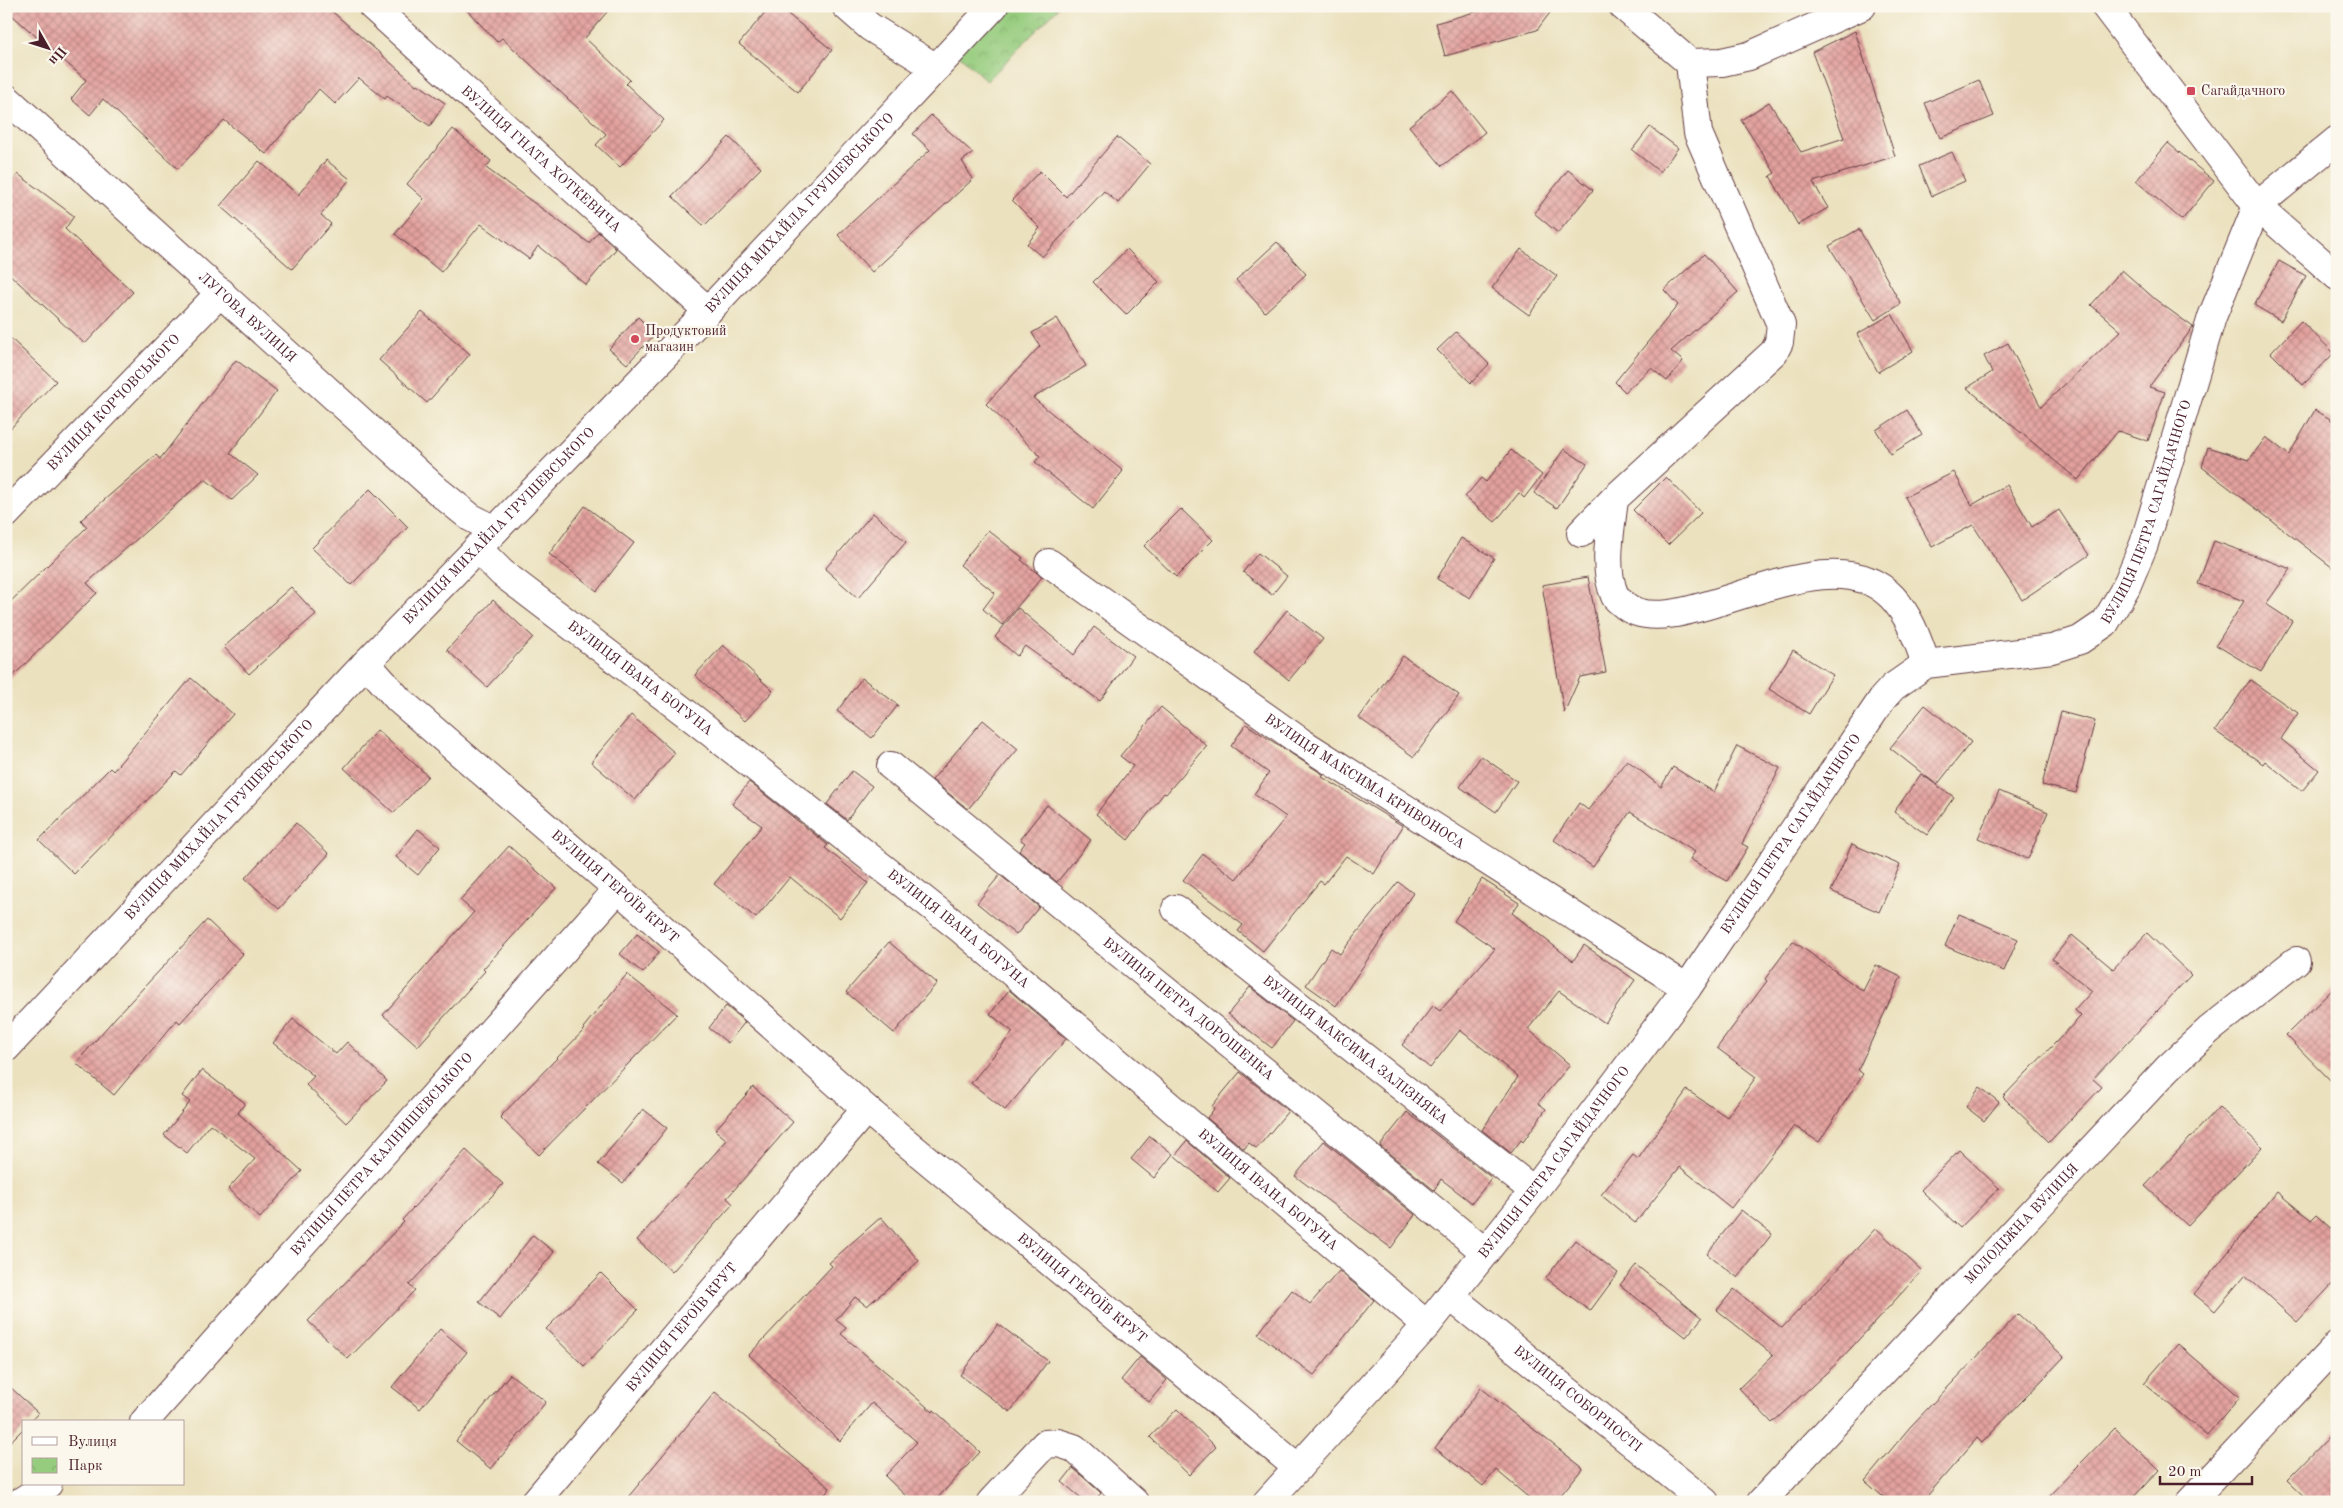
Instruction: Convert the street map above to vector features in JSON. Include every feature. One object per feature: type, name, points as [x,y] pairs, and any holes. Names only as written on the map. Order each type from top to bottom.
[{"type":"street","name":"ВУЛИЦЯ ГНАТА ХОТКЕВИЧА","points":[[372,6],[708,311]]},
{"type":"street","points":[[846,6],[870,27],[936,68]]},
{"type":"street","name":"ВУЛИЦЯ МИХАЙЛА ГРУШЕВСЬКОГО","points":[[6,1048],[366,663],[708,311],[994,6]]},
{"type":"street","points":[[1623,6],[1690,63],[1722,62],[1749,56],[1862,6]]},
{"type":"street","points":[[2108,8],[2258,206],[2337,276]]},
{"type":"street","points":[[1582,533],[1614,498],[1774,352],[1779,342],[1780,325],[1698,133],[1690,63]]},
{"type":"street","name":"ЛУГОВА ВУЛИЦЯ","points":[[6,98],[439,492],[470,516],[486,539]]},
{"type":"street","points":[[2258,206],[2337,140]]},
{"type":"street","name":"ВУЛИЦЯ ПЕТРА САГАЙДАЧНОГО","points":[[1266,1502],[1427,1325],[1534,1191],[1687,988],[1893,686],[1926,664],[2052,649],[2080,640],[2105,622],[2126,588],[2144,544],[2212,317],[2258,206]]},
{"type":"street","name":"ВУЛИЦЯ КОРЧОВСЬКОГО","points":[[6,514],[221,292]]},
{"type":"street","points":[[1614,498],[1609,574],[1616,598],[1630,610],[1652,615],[1680,612],[1796,579],[1829,575],[1855,577],[1876,584],[1892,597],[1904,612],[1914,631],[1926,664]]},
{"type":"street","name":"ВУЛИЦЯ ІВАНА БОГУНА","points":[[486,539],[502,573],[695,720],[962,930],[1427,1325]]},
{"type":"street","name":"ВУЛИЦЯ МАКСИМА КРИВОНОСА","points":[[1049,563],[1301,742],[1687,988]]},
{"type":"street","name":"ВУЛИЦЯ ГЕРОЇВ КРУТ","points":[[366,663],[399,700],[618,889],[866,1109],[1298,1468]]},
{"type":"street","name":"ВУЛИЦЯ ПЕТРА ДОРОШЕНКА","points":[[891,766],[1485,1252]]},
{"type":"street","name":"ВУЛИЦЯ ПЕТРА КАЛНИШЕВСЬКОГО","points":[[146,1420],[618,889]]},
{"type":"street","name":"ВУЛИЦЯ МАКСИМА ЗАЛІЗНЯКА","points":[[1176,909],[1534,1191]]},
{"type":"street","name":"МОЛОДІЖНА ВУЛИЦЯ","points":[[1761,1502],[2168,1068],[2209,1030],[2296,962]]},
{"type":"street","name":"ВУЛИЦЯ ГЕРОЇВ КРУТ","points":[[535,1502],[866,1109]]},
{"type":"street","name":"ВУЛИЦЯ СОБОРНОСТІ","points":[[1450,1296],[1705,1502]]},
{"type":"street","points":[[2190,1502],[2337,1345]]},
{"type":"street","points":[[992,1502],[1045,1444],[1058,1442],[1074,1448],[1134,1502]]},
{"type":"street","points":[[20,1502],[45,1486]]},
{"type":"green space","points":[[1002,6],[1060,6],[987,81],[958,54]]},
{"type":"building","points":[[6,6],[326,6],[416,85],[418,84],[445,103],[430,126],[387,96],[385,99],[359,78],[335,104],[319,89],[266,154],[224,120],[178,169],[103,99],[90,115],[71,99],[86,80],[6,10]]},
{"type":"building","points":[[463,6],[612,6],[585,38],[630,80],[626,84],[664,120],[620,167],[596,145],[606,134],[502,38],[497,42]]},
{"type":"building","points":[[770,6],[778,6],[832,50],[798,92],[739,44]]},
{"type":"building","points":[[1496,6],[1555,6],[1537,30],[1445,56],[1436,23]]},
{"type":"building","points":[[1855,31],[1895,156],[1813,182],[1828,208],[1798,225],[1770,176],[1775,173],[1741,120],[1769,102],[1801,152],[1844,138],[1812,52]]},
{"type":"building","points":[[1979,80],[1994,116],[1940,138],[1925,103]]},
{"type":"building","points":[[1452,91],[1485,132],[1442,166],[1409,126]]},
{"type":"building","points":[[931,115],[973,153],[962,161],[973,179],[872,272],[838,235],[930,150],[913,134]]},
{"type":"building","points":[[1650,127],[1678,148],[1660,172],[1632,150]]},
{"type":"building","points":[[453,129],[491,161],[486,168],[589,243],[598,232],[616,249],[586,285],[538,246],[529,259],[481,224],[441,272],[395,234],[424,199],[407,184]]},
{"type":"building","points":[[729,137],[761,168],[704,226],[672,196]]},
{"type":"building","points":[[1117,137],[1150,164],[1118,203],[1104,191],[1042,257],[1027,244],[1040,228],[1012,200],[1040,171],[1066,197]]},
{"type":"building","points":[[2168,143],[2214,181],[2182,220],[2136,181]]},
{"type":"building","points":[[1952,152],[1965,181],[1932,196],[1919,166]]},
{"type":"building","points":[[326,160],[350,179],[321,215],[331,224],[292,269],[220,206],[259,161],[298,195]]},
{"type":"building","points":[[1568,170],[1593,190],[1558,233],[1534,213]]},
{"type":"building","points":[[18,174],[74,216],[65,229],[133,292],[85,344],[6,271],[6,190]]},
{"type":"building","points":[[1859,229],[1901,304],[1875,320],[1829,246]]},
{"type":"building","points":[[1277,242],[1306,274],[1265,312],[1236,280]]},
{"type":"building","points":[[1127,249],[1159,282],[1126,315],[1093,282]]},
{"type":"building","points":[[1521,249],[1557,276],[1529,315],[1492,288]]},
{"type":"building","points":[[1704,254],[1738,292],[1671,351],[1683,361],[1667,381],[1651,368],[1625,392],[1615,382],[1678,305],[1664,290]]},
{"type":"building","points":[[2279,261],[2306,276],[2281,321],[2254,305]]},
{"type":"building","points":[[2122,270],[2156,300],[2193,327],[2149,387],[2165,392],[2148,441],[2118,431],[2078,480],[1967,388],[1992,372],[1984,356],[2008,343],[2041,407],[2121,331],[2091,305]]},
{"type":"building","points":[[422,312],[470,354],[427,403],[379,360]]},
{"type":"building","points":[[1892,314],[1913,351],[1878,372],[1857,334]]},
{"type":"building","name":"Продуктовий магазин","points":[[638,317],[655,334],[627,364],[609,349]]},
{"type":"building","points":[[1057,318],[1086,366],[1033,398],[1123,471],[1093,509],[1035,462],[1040,456],[986,404],[1040,346],[1032,333]]},
{"type":"building","points":[[2301,321],[2334,353],[2303,385],[2271,353]]},
{"type":"building","points":[[1456,332],[1489,364],[1471,383],[1437,350]]},
{"type":"building","points":[[6,334],[56,381],[6,433]]},
{"type":"building","points":[[236,360],[277,391],[230,453],[258,475],[232,500],[205,479],[87,583],[97,593],[6,683],[6,606],[87,527],[81,520],[156,455],[160,459]]},
{"type":"building","points":[[1907,410],[1922,435],[1891,454],[1876,430]]},
{"type":"building","points":[[2315,410],[2337,423],[2337,571],[2202,467],[2208,447],[2249,460],[2266,437],[2289,455]]},
{"type":"building","points":[[1564,449],[1587,464],[1557,508],[1534,493]]},
{"type":"building","points":[[1511,450],[1542,475],[1524,498],[1519,493],[1495,522],[1465,497],[1481,478],[1486,482]]},
{"type":"building","points":[[1954,472],[1972,505],[2007,485],[2032,527],[2059,510],[2089,555],[2022,600],[1973,525],[1932,547],[1905,497]]},
{"type":"building","points":[[1666,477],[1701,513],[1668,545],[1633,510]]},
{"type":"building","points":[[370,489],[408,527],[351,585],[312,548]]},
{"type":"building","points":[[585,506],[634,543],[597,591],[549,554]]},
{"type":"building","points":[[1181,509],[1213,540],[1176,577],[1144,546]]},
{"type":"building","points":[[873,513],[906,542],[858,598],[825,569]]},
{"type":"building","points":[[988,530],[1023,558],[1021,560],[1042,577],[1002,625],[983,609],[995,593],[960,565]]},
{"type":"building","points":[[1461,538],[1494,558],[1470,598],[1437,579]]},
{"type":"building","points":[[2214,541],[2291,569],[2266,604],[2292,621],[2261,672],[2216,645],[2244,601],[2198,584]]},
{"type":"building","points":[[1258,553],[1287,576],[1272,595],[1243,572]]},
{"type":"building","points":[[1588,577],[1606,672],[1580,677],[1564,713],[1542,585]]},
{"type":"building","points":[[291,587],[316,614],[249,674],[224,647]]},
{"type":"building","points":[[493,600],[533,637],[487,687],[447,650]]},
{"type":"building","points":[[1018,608],[1074,655],[1094,627],[1133,656],[1100,701],[1025,646],[1017,656],[995,637]]},
{"type":"building","points":[[1287,610],[1323,639],[1289,680],[1254,651]]},
{"type":"building","points":[[723,645],[773,691],[745,721],[695,675]]},
{"type":"building","points":[[1793,650],[1833,675],[1809,714],[1769,689]]},
{"type":"building","points":[[1403,656],[1459,695],[1414,757],[1359,718]]},
{"type":"building","points":[[191,678],[233,714],[181,775],[176,771],[74,874],[39,840],[110,768],[113,771]]},
{"type":"building","points":[[862,678],[898,705],[872,738],[837,711]]},
{"type":"building","points":[[2250,680],[2298,713],[2281,739],[2319,770],[2302,791],[2265,761],[2263,764],[2215,731]]},
{"type":"building","points":[[1925,705],[1971,742],[1937,785],[1890,748]]},
{"type":"building","points":[[1161,707],[1207,746],[1166,794],[1164,793],[1128,840],[1096,814],[1133,766],[1120,756]]},
{"type":"building","points":[[2061,712],[2095,721],[2076,793],[2042,785]]},
{"type":"building","points":[[631,715],[675,753],[635,800],[591,762]]},
{"type":"building","points":[[983,720],[1018,749],[968,809],[932,780]]},
{"type":"building","points":[[1246,724],[1324,775],[1322,777],[1403,826],[1374,874],[1346,856],[1324,884],[1320,881],[1263,951],[1238,931],[1243,925],[1183,880],[1203,854],[1236,879],[1286,817],[1254,794],[1269,773],[1231,746]]},
{"type":"building","points":[[377,730],[428,776],[394,813],[344,768]]},
{"type":"building","points":[[1737,746],[1780,768],[1742,844],[1748,847],[1727,881],[1690,859],[1695,852],[1630,812],[1593,867],[1554,840],[1579,803],[1588,810],[1627,760],[1661,787],[1673,767],[1714,792]]},
{"type":"building","points":[[1481,756],[1517,781],[1496,812],[1460,787]]},
{"type":"building","points":[[852,771],[872,786],[847,820],[827,804]]},
{"type":"building","points":[[1921,774],[1954,797],[1927,835],[1894,812]]},
{"type":"building","points":[[749,782],[828,845],[825,848],[868,883],[840,918],[790,877],[756,918],[714,884],[762,826],[732,804]]},
{"type":"building","points":[[1999,791],[2048,812],[2028,859],[1978,838]]},
{"type":"building","points":[[1047,805],[1091,840],[1057,882],[1019,851],[1025,843],[1020,839]]},
{"type":"building","points":[[296,823],[329,854],[279,909],[245,878]]},
{"type":"building","points":[[418,829],[440,847],[418,875],[396,857]]},
{"type":"building","points":[[1852,844],[1900,865],[1879,912],[1831,891]]},
{"type":"building","points":[[509,846],[556,888],[483,969],[485,971],[418,1046],[383,1015],[474,912],[460,900]]},
{"type":"building","points":[[1000,875],[1039,907],[1016,935],[977,903]]},
{"type":"building","points":[[1482,879],[1519,903],[1512,913],[1573,961],[1584,945],[1635,980],[1605,1023],[1559,991],[1528,1029],[1570,1065],[1538,1103],[1546,1109],[1523,1142],[1521,1140],[1511,1153],[1482,1130],[1518,1077],[1460,1030],[1430,1068],[1402,1045],[1433,1006],[1440,1011],[1495,949],[1454,921]]},
{"type":"building","points":[[1398,882],[1413,893],[1336,1006],[1306,985],[1331,948],[1340,954]]},
{"type":"building","points":[[1959,914],[2018,939],[2004,971],[1945,946]]},
{"type":"building","points":[[207,920],[243,954],[180,1023],[177,1020],[114,1095],[76,1063],[115,1018]]},
{"type":"building","points":[[2147,933],[2191,975],[2093,1079],[2102,1087],[2049,1142],[2003,1097],[2081,1016],[2075,1010],[2092,991],[2052,959],[2072,935],[2113,969]]},
{"type":"building","points":[[637,934],[659,952],[643,973],[620,954]]},
{"type":"building","points":[[1793,941],[1863,991],[1876,965],[1901,977],[1858,1070],[1863,1074],[1819,1142],[1794,1126],[1731,1208],[1680,1167],[1635,1223],[1601,1195],[1633,1155],[1638,1159],[1687,1090],[1727,1117],[1756,1077],[1717,1048],[1767,981],[1765,979]]},
{"type":"building","points":[[889,942],[937,983],[894,1033],[846,992]]},
{"type":"building","points":[[627,974],[677,1014],[539,1155],[500,1117],[585,1029],[583,1028]]},
{"type":"building","points":[[2337,985],[2337,1087],[2286,1035]]},
{"type":"building","points":[[1250,987],[1293,1021],[1272,1048],[1228,1014]]},
{"type":"building","points":[[1009,990],[1066,1039],[1005,1110],[971,1083],[1013,1032],[990,1014]]},
{"type":"building","points":[[726,1006],[745,1022],[728,1043],[709,1028]]},
{"type":"building","points":[[293,1019],[336,1054],[347,1042],[387,1081],[346,1123],[306,1085],[314,1076],[273,1043]]},
{"type":"building","points":[[202,1070],[245,1103],[238,1113],[302,1171],[260,1218],[228,1189],[255,1159],[210,1124],[187,1153],[164,1135],[190,1102],[182,1096]]},
{"type":"building","points":[[1240,1072],[1288,1111],[1256,1148],[1249,1143],[1244,1149],[1207,1118],[1214,1109],[1212,1106]]},
{"type":"building","points":[[753,1087],[793,1122],[727,1198],[733,1204],[672,1272],[637,1240],[727,1140],[715,1130]]},
{"type":"building","points":[[1980,1087],[1999,1102],[1984,1121],[1966,1107]]},
{"type":"building","points":[[2219,1107],[2262,1147],[2188,1226],[2145,1186]]},
{"type":"building","points":[[643,1109],[667,1128],[623,1183],[598,1164]]},
{"type":"building","points":[[1407,1112],[1492,1178],[1472,1203],[1441,1179],[1434,1190],[1380,1146]]},
{"type":"building","points":[[1150,1136],[1173,1154],[1154,1178],[1131,1159]]},
{"type":"building","points":[[1187,1141],[1230,1178],[1218,1192],[1175,1156]]},
{"type":"building","points":[[1324,1141],[1415,1215],[1391,1248],[1295,1176]]},
{"type":"building","points":[[466,1150],[503,1184],[409,1285],[415,1290],[348,1359],[308,1321],[404,1222],[402,1220]]},
{"type":"building","points":[[1959,1150],[1999,1188],[1960,1228],[1921,1190]]},
{"type":"building","points":[[2277,1192],[2311,1220],[2316,1215],[2337,1234],[2337,1279],[2297,1322],[2245,1275],[2215,1311],[2194,1294]]},
{"type":"building","points":[[1741,1210],[1772,1234],[1738,1278],[1707,1254]]},
{"type":"building","points":[[881,1217],[919,1261],[867,1306],[855,1297],[836,1320],[846,1328],[841,1334],[933,1412],[934,1410],[980,1452],[934,1502],[912,1502],[885,1476],[917,1442],[872,1403],[840,1441],[749,1355],[832,1266],[829,1263]]},
{"type":"building","points":[[1876,1228],[1922,1271],[1838,1362],[1772,1423],[1739,1388],[1773,1355],[1717,1310],[1734,1289],[1782,1328]]},
{"type":"building","points":[[533,1235],[554,1252],[500,1319],[479,1302]]},
{"type":"building","points":[[1575,1240],[1618,1273],[1590,1311],[1546,1278]]},
{"type":"building","points":[[1636,1265],[1702,1318],[1686,1337],[1620,1285]]},
{"type":"building","points":[[1339,1271],[1374,1300],[1314,1375],[1258,1334],[1292,1290],[1310,1304]]},
{"type":"building","points":[[601,1273],[638,1310],[584,1366],[546,1329]]},
{"type":"building","points":[[2018,1314],[2064,1357],[1982,1443],[1977,1438],[1922,1502],[1889,1502],[1865,1481],[1910,1427]]},
{"type":"building","points":[[998,1324],[1048,1361],[1010,1412],[960,1375]]},
{"type":"building","points":[[440,1329],[467,1352],[420,1409],[392,1387]]},
{"type":"building","points":[[2178,1344],[2240,1397],[2207,1436],[2144,1383]]},
{"type":"building","points":[[1140,1357],[1167,1380],[1149,1402],[1121,1380]]},
{"type":"building","points":[[510,1374],[546,1402],[491,1469],[456,1441]]},
{"type":"building","points":[[6,1383],[38,1413],[32,1420],[22,1420],[22,1430],[6,1446]]},
{"type":"building","points":[[1481,1388],[1583,1468],[1555,1502],[1534,1502],[1496,1470],[1483,1486],[1435,1448]]},
{"type":"building","points":[[715,1392],[830,1488],[819,1502],[624,1502]]},
{"type":"building","points":[[1177,1409],[1216,1447],[1189,1475],[1150,1437]]},
{"type":"building","points":[[2115,1428],[2159,1470],[2129,1502],[2043,1502]]},
{"type":"building","points":[[2337,1429],[2337,1502],[2310,1502],[2287,1480]]},
{"type":"building","points":[[1073,1468],[1101,1493],[1094,1502],[1086,1502],[1062,1482]]},
{"type":"place","name":"Сагайдачного","points":[[2191,91]]},
{"type":"place","name":"Продуктовий магазин","points":[[635,339]]}]
